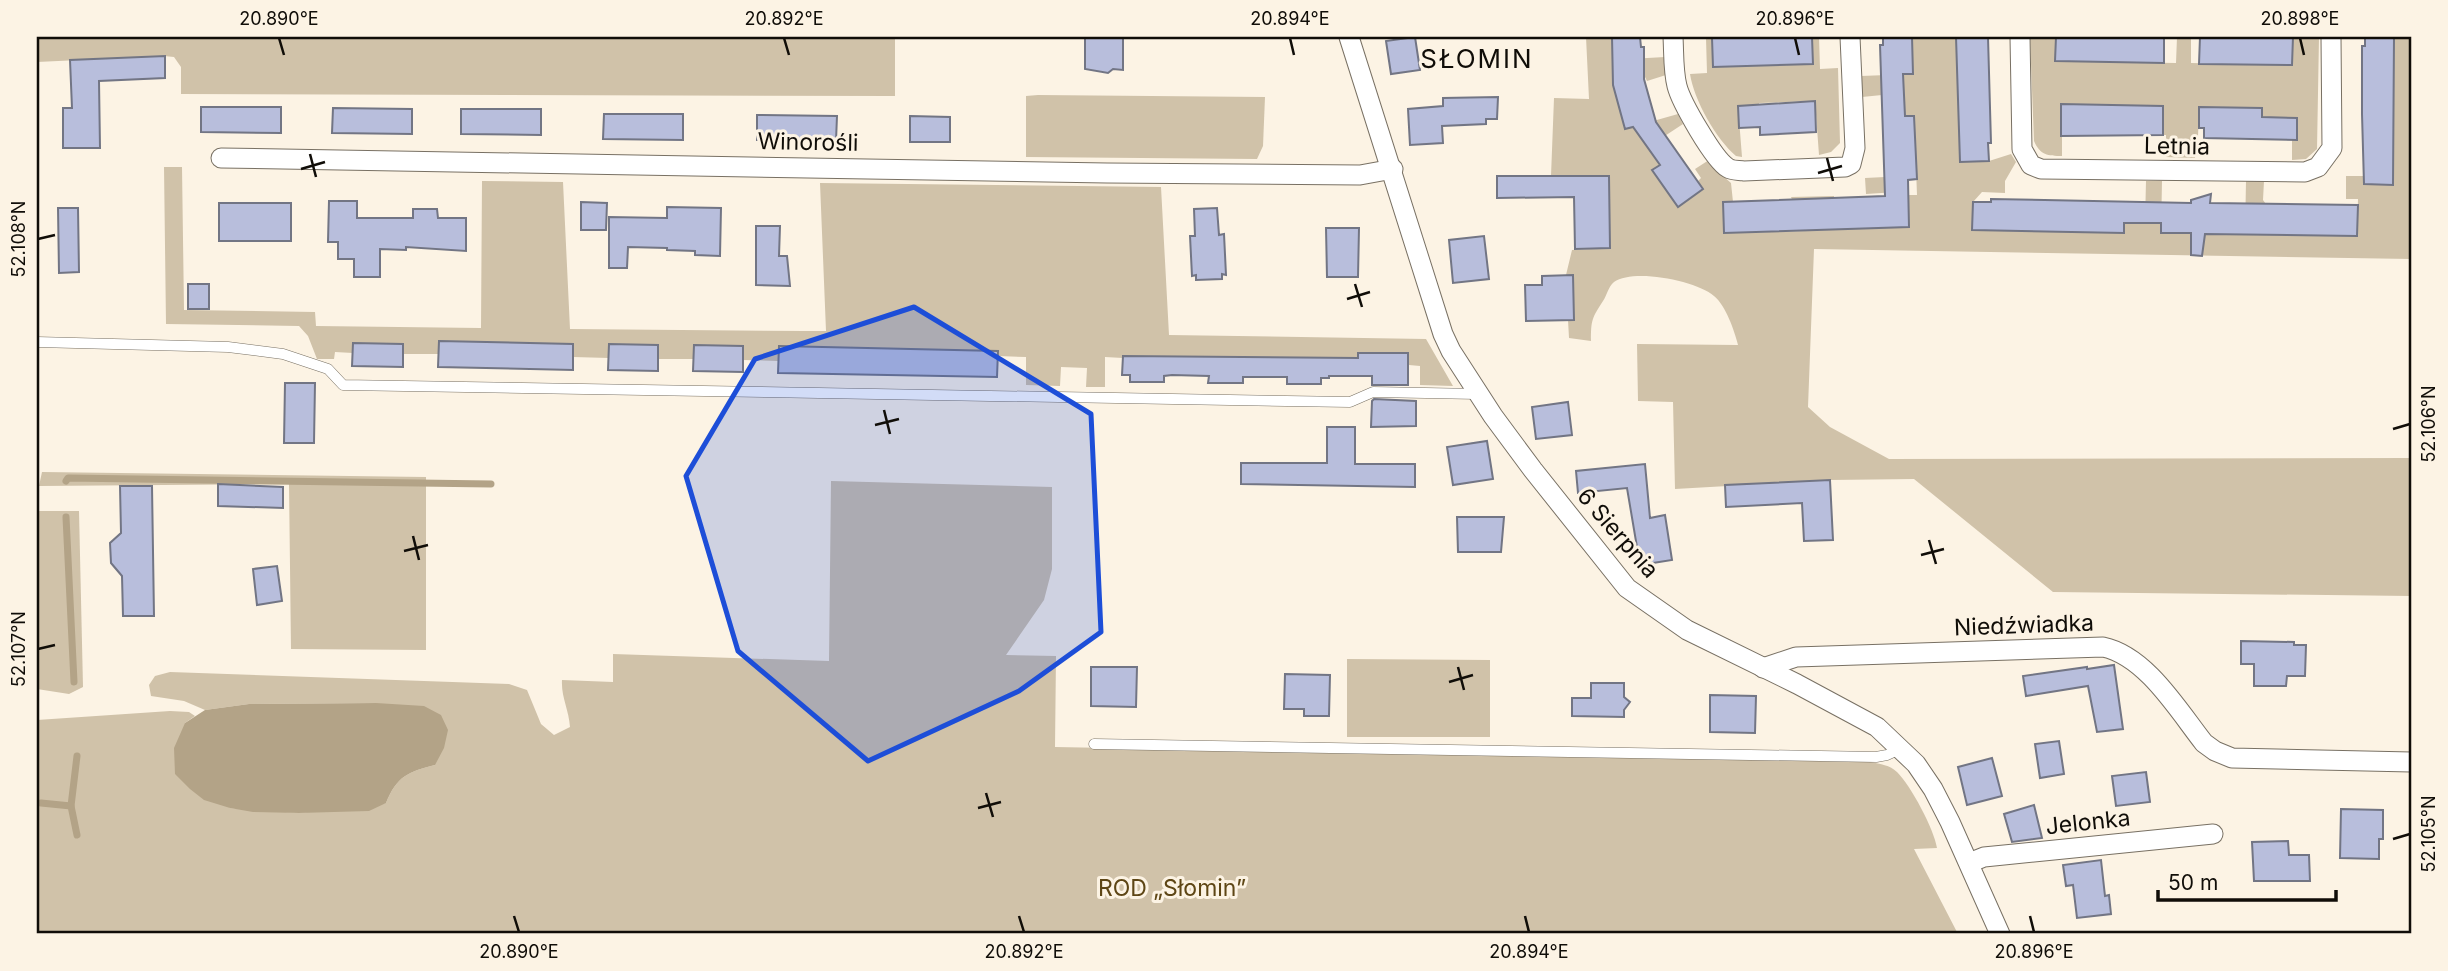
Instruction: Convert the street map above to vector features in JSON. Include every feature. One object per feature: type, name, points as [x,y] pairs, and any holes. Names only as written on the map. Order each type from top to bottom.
[{"type":"street","name":"6 Sierpnia","points":[[1349,37],[1393,169],[1443,334],[1479,394],[1533,470],[1627,587],[1687,630],[1867,720],[1901,749],[1916,764],[1933,789],[2000,934]]},
{"type":"street","points":[[1673,37],[1675,79],[1689,114],[1720,161],[1732,170],[1744,171],[1845,167],[1850,164],[1854,148],[1850,37]]},
{"type":"street","name":"Letnia","points":[[2021,37],[2022,149],[2031,165],[2041,169],[2305,172],[2318,167],[2332,148],[2331,37]]},
{"type":"street","name":"Winorośli","points":[[221,158],[1107,173],[1360,175],[1393,169]]},
{"type":"street","name":"Niedźwiadka","points":[[1763,668],[1796,657],[2103,647],[2116,649],[2145,670],[2204,743],[2232,758],[2411,762]]},
{"type":"street","name":"Jelonka","points":[[1969,863],[1984,857],[2213,834]]},
{"type":"lane","points":[[37,342],[228,347],[283,354],[327,369],[343,385],[1350,402],[1373,392],[1479,394]]},
{"type":"lane","points":[[1094,744],[1876,757],[1901,749]]},
{"type":"highlighted area","points":[[914,307],[1091,414],[1101,632],[1019,691],[868,761],[738,651],[686,476],[755,359]]},
{"type":"green space","points":[[37,37],[895,37],[895,96],[181,94],[181,67],[174,57],[37,62]]},
{"type":"green space","points":[[1586,37],[1612,37],[1612,60],[1665,57],[1666,75],[1647,81],[1645,77],[1613,86],[1625,129],[1678,114],[1683,124],[1648,147],[1660,165],[1652,171],[1678,207],[1703,189],[1698,181],[1701,178],[1695,169],[1709,160],[1731,183],[1733,202],[1723,202],[1725,233],[1805,231],[1791,197],[1834,196],[1909,227],[1909,195],[1917,195],[1914,116],[1905,116],[1882,95],[1862,97],[1861,76],[1913,74],[1912,37],[1956,37],[1960,162],[1989,161],[2011,154],[2016,162],[2005,181],[2005,193],[1982,192],[1973,202],[1973,230],[2145,223],[2146,181],[2162,181],[2161,233],[2245,234],[2246,181],[2264,181],[2263,200],[2271,211],[2357,236],[2358,199],[2346,199],[2346,176],[2364,176],[2364,184],[2393,184],[2394,37],[2411,37],[2411,259],[1814,249],[1808,407],[1830,427],[1889,459],[2411,458],[2411,596],[2053,592],[1914,479],[1830,480],[1675,489],[1673,402],[1638,401],[1637,344],[1738,345],[1726,312],[1714,296],[1680,281],[1650,276],[1623,278],[1614,282],[1594,316],[1591,341],[1569,338],[1568,320],[1574,320],[1566,275],[1572,250],[1610,248],[1609,176],[1551,176],[1554,98],[1589,99]]},
{"type":"green space","points":[[1812,37],[1819,37],[1820,69],[1838,68],[1840,143],[1831,152],[1819,155],[1815,101],[1759,103],[1738,106],[1742,157],[1736,156],[1714,129],[1692,84],[1690,74],[1707,73],[1706,38],[1712,38],[1714,67],[1813,63]]},
{"type":"green space","points":[[2030,37],[2056,37],[2056,61],[2176,63],[2177,37],[2191,37],[2191,63],[2292,65],[2293,37],[2319,37],[2317,149],[2306,159],[2292,160],[2292,139],[2297,134],[2297,118],[2262,117],[2262,108],[2199,107],[2195,158],[2166,157],[2163,106],[2062,104],[2062,156],[2045,154],[2034,141]]},
{"type":"green space","points":[[1026,96],[1265,97],[1263,146],[1257,159],[1026,157]]},
{"type":"green space","points":[[164,167],[182,167],[184,310],[315,312],[316,326],[481,328],[482,181],[563,182],[570,329],[826,331],[820,183],[1161,187],[1169,335],[1426,339],[1453,386],[1420,385],[1420,366],[1409,365],[1408,353],[1358,353],[1358,359],[1105,357],[1105,387],[1086,387],[1087,368],[1061,367],[1060,386],[1026,385],[1026,357],[998,356],[997,351],[779,346],[778,361],[743,360],[742,346],[694,345],[693,359],[658,359],[658,345],[609,344],[609,358],[573,357],[573,344],[439,341],[439,354],[403,354],[403,344],[353,343],[353,353],[335,352],[334,359],[317,359],[308,336],[299,326],[166,324]]},
{"type":"green space","points":[[1885,177],[1897,192],[1866,194],[1865,178]]},
{"type":"green space","points":[[42,472],[426,477],[426,650],[291,649],[289,484],[39,486]]},
{"type":"green space","name":"ROD „Słomin”","points":[[831,481],[1052,487],[1052,569],[1044,600],[1006,655],[1056,656],[1055,747],[1878,763],[1897,772],[1927,819],[1937,848],[1914,849],[1958,934],[37,934],[37,720],[189,712],[195,716],[185,723],[230,808],[299,813],[386,803],[394,787],[404,776],[435,765],[376,703],[249,704],[205,710],[184,701],[151,696],[149,685],[155,676],[170,672],[509,684],[527,690],[541,724],[554,735],[570,727],[562,680],[613,682],[613,654],[829,661]]},
{"type":"green space","points":[[37,511],[79,511],[83,687],[69,694],[37,689]]},
{"type":"green space","points":[[1347,659],[1490,660],[1490,737],[1347,737]]},
{"type":"shaded area","points":[[376,703],[424,706],[441,715],[448,730],[444,748],[435,765],[404,776],[394,787],[386,803],[369,811],[299,813],[253,812],[230,808],[204,800],[175,774],[174,748],[185,723],[205,710],[249,704]]},
{"type":"building","points":[[1085,37],[1123,37],[1123,70],[1113,69],[1108,73],[1085,69]]},
{"type":"building","points":[[1415,37],[1420,70],[1391,74],[1386,41]]},
{"type":"building","points":[[1612,37],[1640,37],[1641,47],[1644,47],[1644,79],[1656,122],[1703,189],[1678,207],[1652,170],[1660,165],[1633,127],[1625,129],[1613,85]]},
{"type":"building","points":[[1812,37],[1813,64],[1713,67],[1712,38]]},
{"type":"building","points":[[1883,37],[1912,37],[1913,74],[1903,74],[1905,116],[1914,116],[1917,179],[1908,180],[1909,227],[1724,233],[1723,202],[1885,196],[1880,45],[1883,45]]},
{"type":"building","points":[[1956,37],[1988,37],[1991,143],[1988,143],[1989,161],[1960,162]]},
{"type":"building","points":[[2056,37],[2164,37],[2164,63],[2055,61]]},
{"type":"building","points":[[2200,37],[2293,37],[2292,65],[2199,64]]},
{"type":"building","points":[[2365,37],[2394,37],[2393,185],[2364,184],[2362,46],[2365,46]]},
{"type":"building","points":[[165,56],[165,78],[99,81],[100,148],[63,148],[63,108],[72,108],[70,60]]},
{"type":"building","points":[[1498,97],[1497,119],[1486,119],[1486,124],[1442,126],[1443,143],[1410,145],[1408,109],[1443,106],[1443,98]]},
{"type":"building","points":[[1815,101],[1816,132],[1760,135],[1760,127],[1739,128],[1738,106]]},
{"type":"building","points":[[2061,104],[2163,106],[2163,135],[2061,136]]},
{"type":"building","points":[[201,107],[281,107],[281,133],[201,132]]},
{"type":"building","points":[[2199,107],[2262,108],[2262,117],[2297,118],[2297,140],[2204,138],[2204,128],[2199,128]]},
{"type":"building","points":[[333,108],[412,109],[412,134],[332,133]]},
{"type":"building","points":[[461,109],[541,109],[541,135],[461,134]]},
{"type":"building","points":[[604,114],[683,114],[683,140],[603,139]]},
{"type":"building","points":[[757,115],[837,116],[836,141],[757,140]]},
{"type":"building","points":[[910,116],[950,117],[950,142],[910,142]]},
{"type":"building","points":[[1497,176],[1609,176],[1610,248],[1575,249],[1574,197],[1497,198]]},
{"type":"building","points":[[2211,194],[2210,203],[2358,205],[2357,236],[2205,234],[2202,256],[2191,255],[2191,233],[2161,233],[2161,223],[2124,223],[2124,233],[1972,230],[1973,202],[1991,202],[1991,199],[2191,203],[2191,200]]},
{"type":"building","points":[[329,201],[357,201],[357,218],[413,218],[413,209],[437,209],[438,218],[466,218],[466,251],[406,247],[406,250],[380,249],[380,277],[354,277],[354,259],[338,259],[338,242],[328,242]]},
{"type":"building","points":[[581,202],[607,203],[606,230],[581,230]]},
{"type":"building","points":[[219,203],[291,203],[291,241],[219,241]]},
{"type":"building","points":[[667,207],[721,208],[720,256],[695,255],[695,251],[667,248],[628,247],[627,268],[609,268],[609,217],[667,218]]},
{"type":"building","points":[[58,208],[78,208],[79,272],[59,273]]},
{"type":"building","points":[[1217,208],[1219,235],[1224,234],[1226,275],[1222,274],[1222,279],[1196,280],[1196,275],[1192,276],[1190,236],[1195,236],[1194,209]]},
{"type":"building","points":[[756,226],[780,226],[779,256],[787,256],[790,286],[756,285]]},
{"type":"building","points":[[1326,228],[1359,228],[1358,277],[1327,277]]},
{"type":"building","points":[[1484,236],[1489,279],[1453,283],[1449,240]]},
{"type":"building","points":[[1573,275],[1574,320],[1526,321],[1525,285],[1542,285],[1542,276]]},
{"type":"building","points":[[188,284],[209,284],[209,309],[188,309]]},
{"type":"building","points":[[439,341],[573,344],[573,370],[438,367]]},
{"type":"building","points":[[353,343],[403,344],[403,367],[352,366]]},
{"type":"building","points":[[609,344],[658,345],[658,371],[608,370]]},
{"type":"building","points":[[694,345],[743,346],[743,372],[693,371]]},
{"type":"building","points":[[779,346],[998,351],[997,377],[778,373]]},
{"type":"building","points":[[1358,353],[1408,353],[1408,385],[1372,385],[1372,376],[1329,376],[1321,378],[1321,384],[1287,384],[1287,377],[1243,377],[1243,383],[1208,383],[1209,376],[1172,375],[1164,376],[1164,382],[1130,382],[1130,375],[1122,375],[1123,356],[1358,358]]},
{"type":"building","points":[[285,383],[315,383],[314,443],[284,443]]},
{"type":"building","points":[[1374,399],[1416,401],[1416,426],[1371,427]]},
{"type":"building","points":[[1568,402],[1572,435],[1536,439],[1532,407]]},
{"type":"building","points":[[1327,427],[1355,427],[1355,464],[1415,464],[1415,487],[1241,484],[1241,463],[1327,463]]},
{"type":"building","points":[[1487,441],[1493,479],[1453,485],[1447,447]]},
{"type":"building","points":[[1645,464],[1650,518],[1665,515],[1672,560],[1640,565],[1627,488],[1578,493],[1576,471]]},
{"type":"building","points":[[1830,480],[1833,540],[1804,541],[1802,503],[1726,507],[1725,485]]},
{"type":"building","points":[[218,484],[283,487],[283,508],[218,506]]},
{"type":"building","points":[[120,486],[152,486],[154,616],[123,616],[122,576],[111,563],[110,543],[121,533]]},
{"type":"building","points":[[1457,517],[1504,517],[1501,552],[1458,552]]},
{"type":"building","points":[[277,566],[282,601],[257,605],[253,569]]},
{"type":"building","points":[[2241,641],[2294,642],[2294,645],[2306,645],[2305,676],[2287,676],[2286,686],[2254,686],[2254,664],[2241,664]]},
{"type":"building","points":[[2114,665],[2123,729],[2097,732],[2088,686],[2026,696],[2023,676]]},
{"type":"building","points":[[1091,667],[1137,667],[1136,707],[1091,706]]},
{"type":"building","points":[[1285,674],[1330,675],[1329,716],[1304,716],[1304,709],[1284,709]]},
{"type":"building","points":[[1591,683],[1624,683],[1624,697],[1630,702],[1624,710],[1624,717],[1572,716],[1572,698],[1591,698]]},
{"type":"building","points":[[1710,695],[1756,696],[1755,733],[1710,732]]},
{"type":"building","points":[[2059,741],[2064,774],[2040,778],[2035,744]]},
{"type":"building","points":[[1992,758],[2002,796],[1967,805],[1958,767]]},
{"type":"building","points":[[2146,772],[2150,802],[2116,806],[2112,776]]},
{"type":"building","points":[[2034,805],[2042,838],[2012,842],[2004,814]]},
{"type":"building","points":[[2341,809],[2383,810],[2383,839],[2379,839],[2379,859],[2340,858]]},
{"type":"building","points":[[2288,841],[2289,855],[2309,855],[2310,881],[2254,881],[2252,842]]},
{"type":"building","points":[[2101,860],[2105,896],[2109,895],[2111,914],[2077,918],[2073,885],[2066,886],[2063,865]]},
{"type":"waterway","points":[[66,481],[68,478],[491,484]]},
{"type":"waterway","points":[[66,517],[74,682]]},
{"type":"waterway","points":[[71,806],[77,756]]},
{"type":"waterway","points":[[41,803],[71,806],[77,835]]},
{"type":"district","name":"SŁOMIN","points":[[1477,59]]}]
